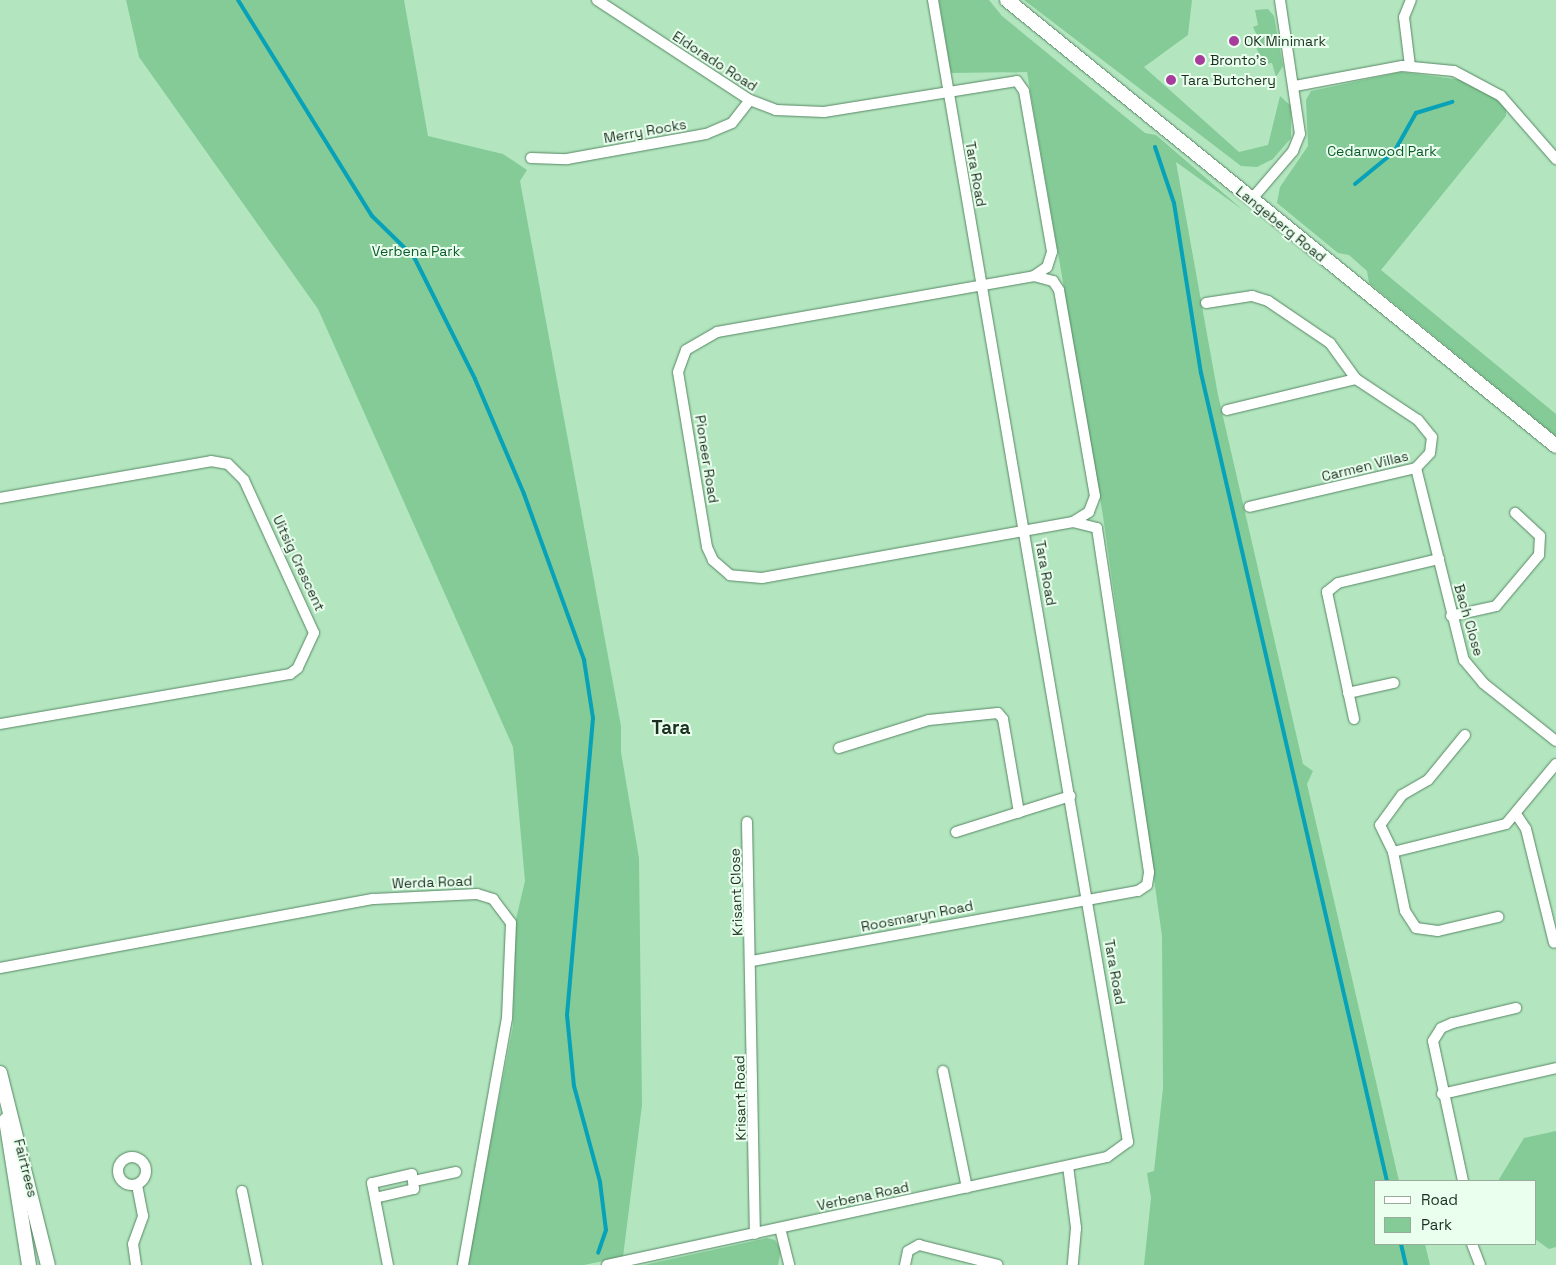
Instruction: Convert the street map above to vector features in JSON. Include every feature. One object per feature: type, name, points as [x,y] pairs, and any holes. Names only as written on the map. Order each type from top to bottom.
[{"type":"main road","name":"Langeberg Road","points":[[1007,0],[1250,200],[1556,446]]},
{"type":"main road","name":"Fairtrees","points":[[0,1072],[48,1265]]},
{"type":"main road","name":"Fairtrees","points":[[0,1079],[29,1265]]},
{"type":"street","name":"Eldorado Road","points":[[597,0],[750,100],[806,114],[947,89],[1012,80],[1022,85],[1052,252],[1047,268],[1034,276]]},
{"type":"street","name":"Tara Road","points":[[933,0],[1128,1122],[1124,1149]]},
{"type":"street","points":[[1250,200],[1297,142],[1301,127],[1280,0]]},
{"type":"street","points":[[1410,66],[1404,17],[1411,0]]},
{"type":"street","points":[[1295,86],[1410,66],[1454,72],[1490,88],[1515,110],[1556,159]]},
{"type":"street","name":"Merry Rocks","points":[[531,158],[566,159],[706,134],[732,123],[750,100]]},
{"type":"street","points":[[1034,276],[1053,281],[1059,290],[1095,496],[1089,512],[1073,522]]},
{"type":"street","name":"Pioneer Road","points":[[1034,276],[717,332],[694,342],[678,372],[707,547],[721,568],[749,579],[1073,522]]},
{"type":"street","name":"Carmen Villas","points":[[1206,303],[1252,296],[1268,301],[1330,343],[1356,379],[1430,432],[1430,453],[1416,468],[1249,508]]},
{"type":"street","points":[[1227,410],[1356,379]]},
{"type":"street","name":"Uitsig Crescent","points":[[0,498],[211,461],[228,464],[244,480],[314,633],[298,668],[290,674],[0,724]]},
{"type":"street","name":"Bach Close","points":[[1416,468],[1451,616],[1468,667],[1556,741]]},
{"type":"street","points":[[1451,616],[1496,606],[1539,555],[1540,536],[1515,512]]},
{"type":"street","name":"Roosmaryn Road","points":[[752,961],[1138,891],[1147,885],[1149,872],[1099,533],[1087,523],[1073,522]]},
{"type":"street","points":[[1354,719],[1326,601],[1330,588],[1439,559]]},
{"type":"street","points":[[1348,693],[1394,683]]},
{"type":"street","points":[[839,748],[929,720],[998,713],[1003,719],[1019,813]]},
{"type":"street","points":[[1465,735],[1428,780],[1402,795],[1381,819],[1393,852],[1405,911],[1416,928],[1438,931],[1498,917]]},
{"type":"street","points":[[1393,852],[1500,827],[1516,814],[1556,764]]},
{"type":"street","points":[[956,832],[1070,796]]},
{"type":"street","points":[[1516,814],[1526,829],[1554,943]]},
{"type":"street","name":"Krisant Close","points":[[747,822],[752,961]]},
{"type":"street","name":"Werda Road","points":[[0,968],[374,899],[477,894],[493,899],[511,924],[507,1018],[463,1265]]},
{"type":"street","name":"Krisant Road","points":[[752,961],[755,1234]]},
{"type":"street","points":[[1463,1180],[1432,1046],[1437,1032],[1453,1023],[1516,1008]]},
{"type":"street","points":[[1442,1094],[1556,1068]]},
{"type":"street","points":[[943,1071],[967,1188]]},
{"type":"street","name":"Verbena Road","points":[[607,1265],[1068,1166],[1124,1149]]},
{"type":"street","points":[[1068,1166],[1076,1228],[1073,1265]]},
{"type":"street","points":[[414,1181],[456,1172]]},
{"type":"street","points":[[375,1198],[413,1189],[414,1181],[408,1173],[373,1182],[375,1198],[388,1265]]},
{"type":"street","points":[[136,1265],[133,1244],[143,1216],[137,1186]]},
{"type":"street","points":[[242,1191],[257,1265]]},
{"type":"street","points":[[780,1228],[789,1265]]},
{"type":"street","points":[[905,1265],[908,1251],[919,1245],[998,1265]]},
{"type":"street","points":[[1472,1245],[1480,1265]]},
{"type":"green space","name":"Verbena Park","points":[[126,0],[404,0],[428,136],[503,154],[527,170],[520,181],[621,726],[621,752],[639,858],[642,1105],[623,1257],[584,1265],[467,1265],[513,1026],[516,919],[525,881],[513,747],[318,309],[139,57]]},
{"type":"green space","points":[[939,0],[989,0],[1002,16],[1145,133],[1156,135],[1243,210],[1176,162],[1218,395],[1303,764],[1313,771],[1307,784],[1399,1180],[1374,1180],[1374,1245],[1425,1245],[1430,1265],[1144,1265],[1151,1198],[1147,1173],[1154,1171],[1163,1088],[1162,936],[1103,516],[1027,72],[951,73]]},
{"type":"green space","points":[[1024,0],[1192,0],[1188,35],[1144,67],[1239,152],[1268,145],[1280,96],[1291,106],[1291,138],[1273,159],[1257,167],[1241,166]]},
{"type":"green space","points":[[1268,9],[1274,16],[1283,66],[1276,77],[1272,63],[1264,64],[1255,45],[1260,42],[1253,27],[1258,25],[1255,10]]},
{"type":"green space","name":"Cedarwood Park","points":[[1401,72],[1462,80],[1495,98],[1506,109],[1506,116],[1381,270],[1556,414],[1556,436],[1369,283],[1367,271],[1349,255],[1338,253],[1277,203],[1280,187],[1308,146],[1306,100],[1311,91]]},
{"type":"green space","points":[[1556,1131],[1556,1247],[1549,1249],[1536,1240],[1536,1180],[1499,1180],[1524,1138]]},
{"type":"green space","points":[[767,1238],[775,1240],[781,1250],[778,1265],[644,1265]]},
{"type":"waterway","points":[[238,0],[372,216],[414,257],[475,379],[524,494],[584,660],[593,718],[567,1015],[574,1086],[600,1182],[606,1230],[598,1253]]},
{"type":"waterway","points":[[1355,184],[1394,152],[1416,113],[1452,102]]},
{"type":"waterway","points":[[1155,147],[1174,203],[1201,373],[1387,1180]]},
{"type":"waterway","points":[[1401,1245],[1406,1265]]},
{"type":"place","name":"OK Minimark","points":[[1234,41]]},
{"type":"place","name":"Bronto's","points":[[1200,60]]},
{"type":"place","name":"Tara Butchery","points":[[1171,80]]},
{"type":"district","name":"Tara","points":[[671,728]]}]
